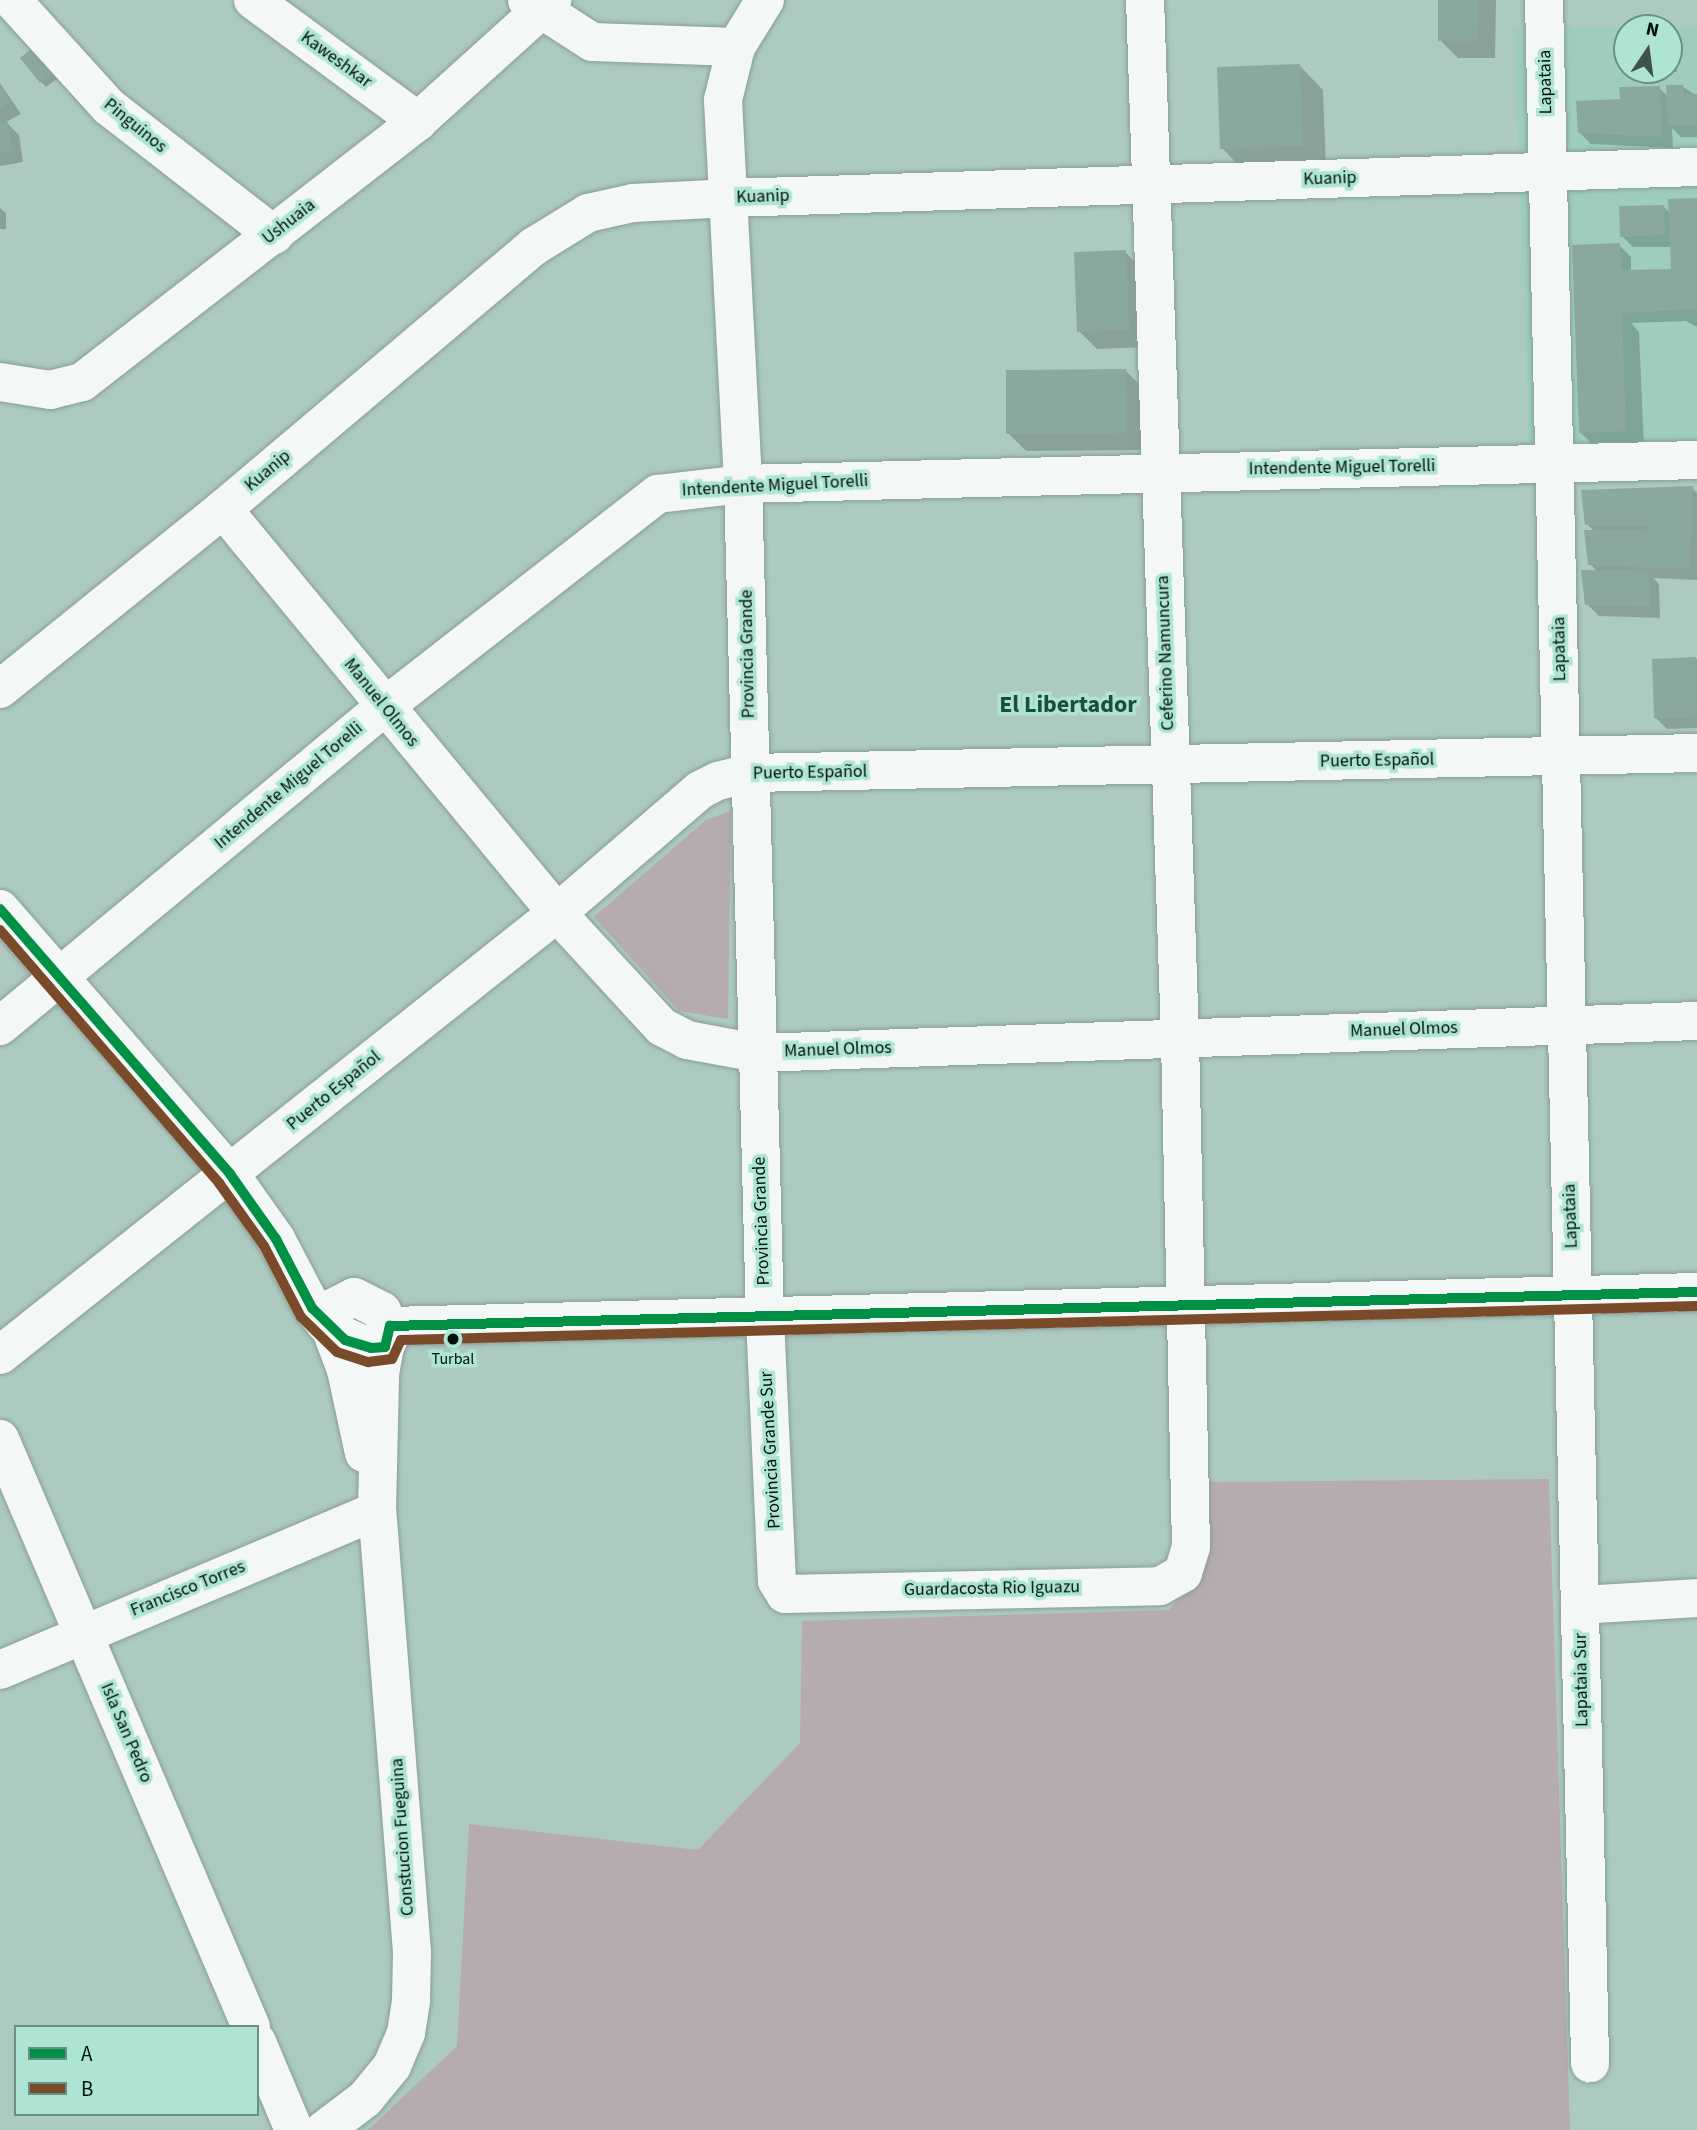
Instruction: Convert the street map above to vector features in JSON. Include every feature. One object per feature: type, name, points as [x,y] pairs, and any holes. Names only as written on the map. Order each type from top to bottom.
[{"type":"street","points":[[0,8],[11,0]]},
{"type":"street","name":"Pinguinos","points":[[11,0],[109,107],[274,234]]},
{"type":"street","name":"Kaweshkar","points":[[253,0],[418,121]]},
{"type":"street","name":"Provincia Grande","points":[[765,0],[736,47],[723,100],[743,484],[765,1318]]},
{"type":"street","name":"Ceferino Namuncura","points":[[1144,0],[1180,1037],[1191,1547]]},
{"type":"street","name":"Lapataia","points":[[1544,0],[1573,1298]]},
{"type":"street","points":[[540,4],[592,41],[736,47]]},
{"type":"street","name":"Ushuaia","points":[[0,382],[50,390],[82,382],[418,121],[540,4]]},
{"type":"street","name":"Kuanip","points":[[0,689],[223,509],[533,247],[569,222],[633,203],[730,198],[1697,167]]},
{"type":"street","name":"Intendente Miguel Torelli","points":[[0,1026],[384,707],[658,494],[743,484],[1697,460]]},
{"type":"street","name":"Manuel Olmos","points":[[223,509],[557,913],[662,1027],[708,1046],[757,1053],[1697,1021]]},
{"type":"street","name":"Puerto Español","points":[[0,1354],[557,913],[700,790],[751,773],[1697,753]]},
{"type":"street","points":[[0,909],[230,1174],[276,1239],[299,1286],[328,1327],[346,1370],[377,1511]]},
{"type":"street","points":[[276,1239],[354,1297],[382,1311],[388,1336],[380,1374],[377,1511]]},
{"type":"street","points":[[328,1327],[358,1345],[388,1336],[765,1318],[1573,1298],[1697,1292]]},
{"type":"street","points":[[328,1327],[332,1308],[354,1297]]},
{"type":"street","name":"Lapataia Sur","points":[[1573,1298],[1590,2063]]},
{"type":"street","name":"Provincia Grande Sur","points":[[765,1318],[776,1581]]},
{"type":"street","name":"Isla San Pedro","points":[[0,1439],[250,2025]]},
{"type":"street","name":"Francisco Torres","points":[[0,1670],[83,1632],[377,1511]]},
{"type":"street","name":"Constucion Fueguina","points":[[324,2130],[365,2099],[392,2066],[406,2034],[411,2000],[412,1952],[377,1511]]},
{"type":"street","name":"Guardacosta Rio Iguazu","points":[[776,1581],[785,1594],[1160,1586],[1183,1573],[1191,1547]]},
{"type":"street","points":[[1580,1605],[1697,1598]]},
{"type":"street","points":[[259,2047],[294,2130]]},
{"type":"shaded area","points":[[1683,26],[1697,26],[1697,470],[1530,474],[1514,28],[1613,27],[1613,84],[1683,84]]},
{"type":"shaded area","points":[[731,811],[728,1019],[679,1011],[594,917],[706,820]]},
{"type":"shaded area","points":[[1549,1479],[1570,2130],[368,2130],[457,2046],[469,1824],[698,1850],[800,1743],[802,1621],[1169,1610],[1202,1573],[1206,1482]]},
{"type":"building","points":[[1438,0],[1479,0],[1478,41],[1438,41]]},
{"type":"building","points":[[35,46],[55,71],[40,83],[20,58]]},
{"type":"building","points":[[1300,64],[1303,146],[1220,149],[1217,67]]},
{"type":"building","points":[[0,84],[10,102],[0,108]]},
{"type":"building","points":[[1666,85],[1683,85],[1684,94],[1697,94],[1697,125],[1668,126]]},
{"type":"building","points":[[1660,86],[1662,137],[1578,133],[1576,101],[1620,99],[1619,87]]},
{"type":"building","points":[[8,122],[13,151],[0,153],[0,123]]},
{"type":"building","points":[[1697,198],[1697,309],[1622,313],[1626,431],[1579,433],[1572,245],[1620,243],[1621,270],[1671,269],[1668,199]]},
{"type":"building","points":[[1664,205],[1665,235],[1620,237],[1619,206]]},
{"type":"building","points":[[1126,250],[1129,330],[1077,332],[1074,252]]},
{"type":"building","points":[[1126,369],[1127,433],[1006,434],[1006,370]]},
{"type":"building","points":[[1693,486],[1690,569],[1588,565],[1584,530],[1650,531],[1650,526],[1585,525],[1581,490]]},
{"type":"building","points":[[1581,570],[1648,571],[1650,607],[1585,605]]},
{"type":"building","points":[[1696,657],[1697,717],[1654,718],[1652,659]]},
{"type":"transit line","name":"A","points":[[0,909],[230,1174],[276,1239],[312,1308],[345,1340],[371,1348],[385,1347],[390,1326],[1697,1292]]},
{"type":"transit line","name":"B","points":[[0,930],[219,1183],[264,1246],[301,1317],[337,1352],[368,1362],[392,1359],[401,1340],[1697,1306]]},
{"type":"place","name":"Turbal","points":[[453,1339]]},
{"type":"district","name":"El Libertador","points":[[1068,705]]}]
